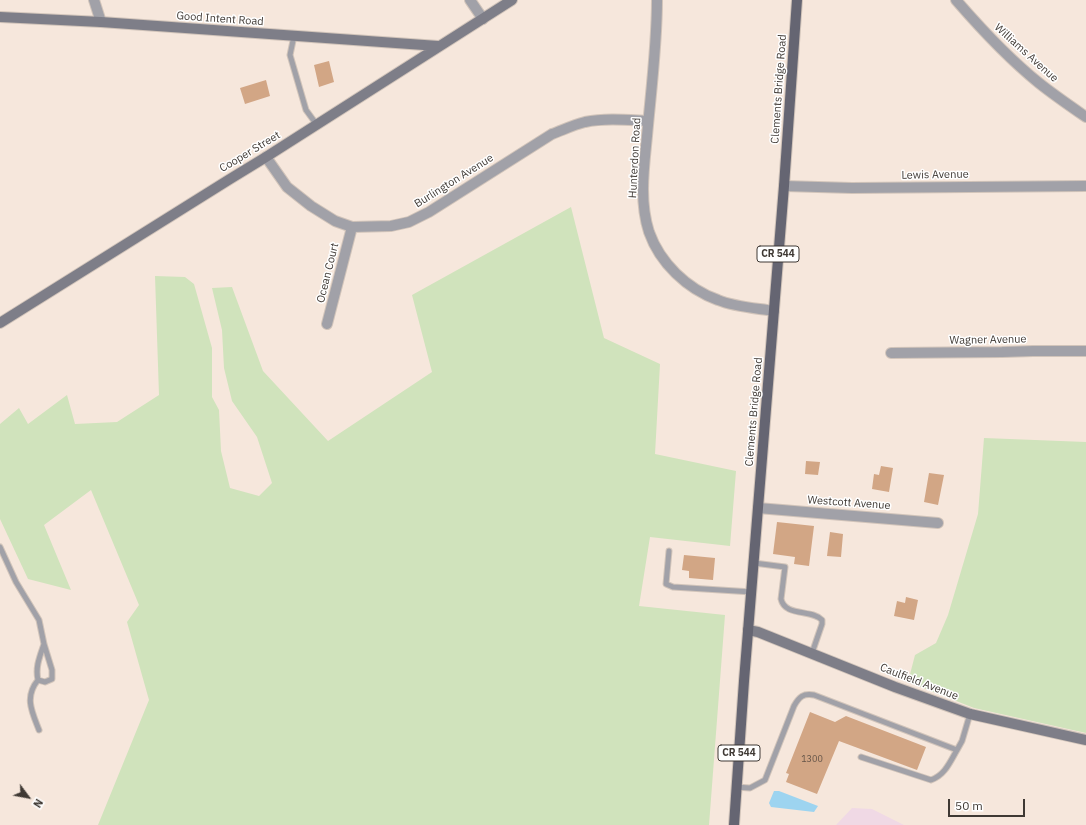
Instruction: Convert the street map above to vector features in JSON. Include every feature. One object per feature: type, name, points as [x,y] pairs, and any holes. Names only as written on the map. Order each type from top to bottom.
[{"type":"main road","name":"Cooper Street","points":[[0,323],[266,158],[438,46],[512,0]]},
{"type":"main road","name":"Clements Bridge Road","points":[[734,825],[748,630],[784,186],[797,0]]},
{"type":"main road","name":"Good Intent Road","points":[[0,17],[102,22],[438,46]]},
{"type":"main road","name":"Caulfield Avenue","points":[[748,630],[758,632],[895,687],[970,714],[1086,740]]},
{"type":"street","points":[[94,0],[102,22]]},
{"type":"street","points":[[470,0],[483,18]]},
{"type":"street","name":"Hunterdon Road","points":[[657,0],[656,39],[644,179],[645,212],[649,231],[655,246],[668,265],[682,280],[699,291],[717,300],[731,304],[774,311]]},
{"type":"street","name":"Williams Avenue","points":[[956,0],[983,31],[1010,58],[1040,84],[1086,117]]},
{"type":"street","name":"Burlington Avenue","points":[[266,158],[287,187],[310,206],[335,221],[352,227],[391,226],[408,222],[429,212],[546,137],[571,126],[585,122],[608,119],[648,121]]},
{"type":"street","name":"Lewis Avenue","points":[[784,186],[852,188],[1086,186]]},
{"type":"street","name":"Ocean Court","points":[[327,324],[352,227]]},
{"type":"street","name":"Wagner Avenue","points":[[891,353],[1086,351]]},
{"type":"street","name":"Westcott Avenue","points":[[758,508],[938,522]]},
{"type":"lane","points":[[294,36],[290,55],[306,110],[317,125]]},
{"type":"lane","points":[[0,547],[16,582],[39,620],[44,644],[52,670],[52,679],[45,682],[38,680]]},
{"type":"lane","points":[[669,551],[666,584],[673,587],[752,592]]},
{"type":"lane","points":[[754,563],[785,567],[781,599],[782,604],[795,611],[817,616],[822,620],[812,654]]},
{"type":"lane","points":[[38,680],[36,671],[38,659],[44,644]]},
{"type":"lane","points":[[38,680],[33,686],[30,702],[39,730]]},
{"type":"lane","points":[[736,787],[750,788],[765,780],[794,706],[798,699],[803,695],[808,694],[957,750]]},
{"type":"lane","points":[[861,756],[931,780],[943,773],[957,750],[962,741],[970,714]]},
{"type":"shaded area","points":[[852,808],[872,809],[904,825],[836,825]]},
{"type":"green space","points":[[571,207],[604,338],[660,364],[655,454],[736,471],[730,546],[650,537],[639,606],[725,615],[709,825],[98,825],[149,700],[127,622],[139,605],[91,490],[44,525],[71,590],[28,579],[0,519],[0,424],[19,408],[28,424],[67,395],[75,424],[117,422],[159,395],[155,276],[185,277],[194,284],[212,348],[212,397],[219,410],[221,451],[230,488],[259,496],[272,483],[257,437],[232,401],[224,368],[222,330],[212,288],[232,287],[263,371],[328,441],[432,372],[412,295]]},
{"type":"green space","points":[[984,438],[1086,442],[1086,733],[974,708],[908,682],[915,655],[936,643],[948,615],[978,514]]},
{"type":"water","points":[[774,791],[779,791],[818,806],[814,812],[771,807],[769,803]]},
{"type":"building","points":[[329,61],[334,82],[319,87],[314,65]]},
{"type":"building","points":[[266,80],[270,96],[245,104],[240,88]]},
{"type":"building","points":[[806,461],[820,462],[818,475],[805,474]]},
{"type":"building","points":[[881,466],[893,468],[889,492],[872,489],[874,474],[879,475]]},
{"type":"building","points":[[929,473],[944,475],[938,505],[924,502]]},
{"type":"building","points":[[777,522],[814,526],[809,566],[794,564],[795,557],[773,554]]},
{"type":"building","points":[[830,532],[843,534],[841,557],[827,556]]},
{"type":"building","points":[[684,555],[715,558],[713,580],[689,578],[689,571],[682,570]]},
{"type":"building","points":[[906,597],[918,600],[914,620],[894,616],[897,601],[905,603]]},
{"type":"building","points":[[810,712],[835,722],[846,716],[926,747],[917,770],[839,741],[817,794],[786,782],[789,774],[786,773]]}]
